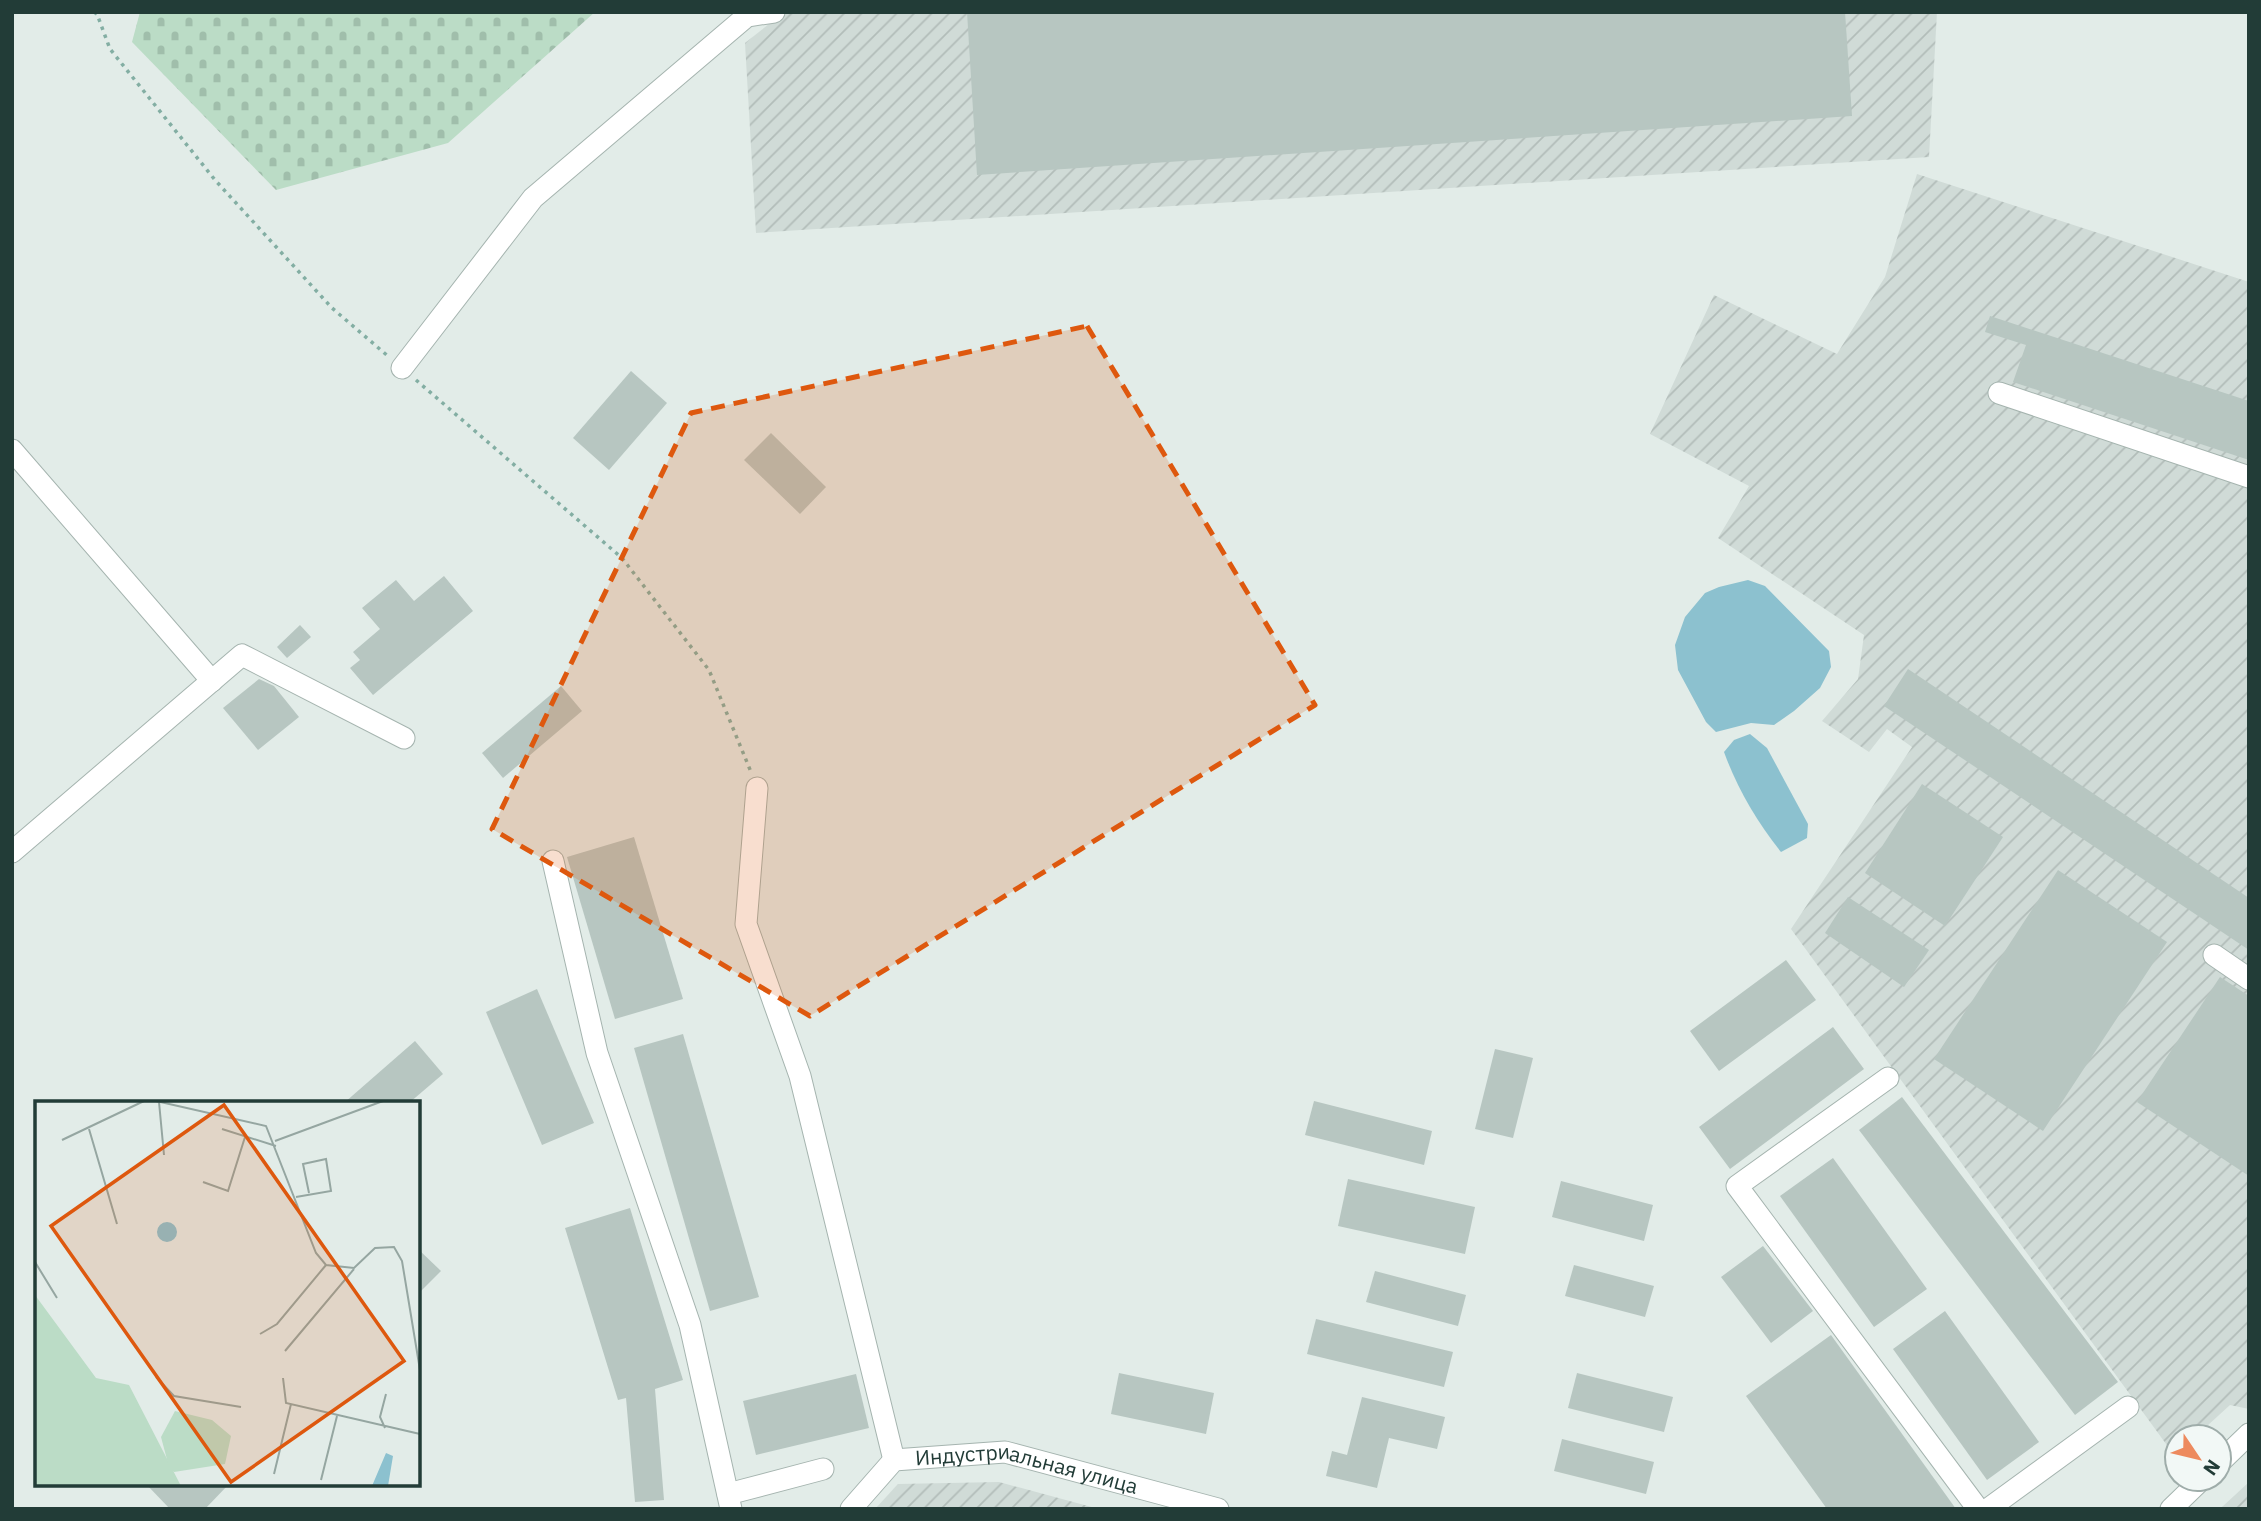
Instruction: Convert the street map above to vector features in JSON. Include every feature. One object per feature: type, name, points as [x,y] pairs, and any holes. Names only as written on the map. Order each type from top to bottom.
[{"type":"street","points":[[402,368],[533,198],[747,16],[774,12]]},
{"type":"street","points":[[1999,393],[2249,477]]},
{"type":"street","points":[[12,450],[212,681]]},
{"type":"street","points":[[12,852],[242,655],[404,738]]},
{"type":"street","points":[[757,788],[746,924],[800,1076],[894,1460]]},
{"type":"street","points":[[553,861],[597,1053],[690,1325],[729,1501],[823,1469]]},
{"type":"street","points":[[2214,955],[2249,979]]},
{"type":"street","points":[[1888,1078],[1737,1186],[1978,1509]]},
{"type":"street","points":[[1988,1509],[2128,1407]]},
{"type":"street","points":[[2233,1449],[2249,1434]]},
{"type":"street","name":"Индустриальная улица","points":[[851,1509],[894,1460],[1005,1452],[1218,1509]]},
{"type":"street","points":[[2171,1509],[2188,1493]]},
{"type":"path","points":[[96,13],[110,49],[215,180],[323,299],[622,558],[709,670],[757,788]]},
{"type":"highlighted area","points":[[1087,326],[1315,705],[810,1016],[492,829],[691,413]]},
{"type":"shaded area","points":[[784,12],[1937,12],[1929,157],[756,233],[745,43]]},
{"type":"shaded area","points":[[1917,174],[2249,282],[2249,1409],[2230,1405],[2210,1423],[2163,1423],[2163,1440],[1791,929],[1912,747],[1887,729],[1869,752],[1822,721],[1858,679],[1864,635],[1718,538],[1749,486],[1650,434],[1714,295],[1837,354],[1885,277]]},
{"type":"shaded area","points":[[999,1482],[1099,1509],[875,1509],[898,1484]]},
{"type":"shaded area","points":[[2249,1482],[2249,1509],[2220,1509]]},
{"type":"green space","points":[[140,12],[595,12],[448,143],[276,190],[132,42]]},
{"type":"water","points":[[1748,580],[1765,586],[1829,651],[1831,667],[1820,688],[1774,725],[1751,723],[1716,732],[1706,722],[1678,670],[1675,645],[1685,617],[1705,593]]},
{"type":"water","points":[[1750,734],[1767,748],[1808,824],[1807,838],[1781,852],[1748,804],[1724,752],[1734,740]]},
{"type":"building","points":[[967,12],[1845,12],[1852,116],[977,175]]},
{"type":"building","points":[[1990,316],[2249,401],[2249,460],[2013,382],[2026,345],[1985,332]]},
{"type":"building","points":[[631,371],[667,403],[609,470],[573,438]]},
{"type":"building","points":[[771,433],[826,487],[800,514],[744,460]]},
{"type":"building","points":[[444,576],[473,611],[373,695],[350,668],[360,660],[353,652],[380,629],[362,608],[396,580],[414,601]]},
{"type":"building","points":[[300,625],[311,637],[287,658],[277,647]]},
{"type":"building","points":[[1908,669],[2249,898],[2249,950],[1884,706]]},
{"type":"building","points":[[259,679],[274,686],[299,717],[258,750],[223,708]]},
{"type":"building","points":[[561,686],[582,711],[503,778],[482,753]]},
{"type":"building","points":[[1922,784],[2003,837],[1945,926],[1865,873]]},
{"type":"building","points":[[634,837],[683,999],[615,1019],[567,857]]},
{"type":"building","points":[[2058,870],[2167,942],[2043,1131],[1934,1059]]},
{"type":"building","points":[[1848,897],[1929,950],[1904,987],[1825,933]]},
{"type":"building","points":[[1786,960],[1816,1000],[1719,1071],[1690,1031]]},
{"type":"building","points":[[2220,977],[2249,996],[2249,1176],[2137,1102]]},
{"type":"building","points":[[537,989],[594,1123],[542,1145],[486,1012]]},
{"type":"building","points":[[1833,1027],[1864,1069],[1730,1169],[1699,1127]]},
{"type":"building","points":[[683,1034],[759,1297],[710,1311],[634,1048]]},
{"type":"building","points":[[415,1041],[443,1074],[411,1101],[346,1101]]},
{"type":"building","points":[[1495,1049],[1533,1058],[1513,1138],[1475,1129]]},
{"type":"building","points":[[1902,1097],[2118,1382],[2075,1415],[1859,1130]]},
{"type":"building","points":[[1314,1101],[1432,1131],[1424,1165],[1305,1135]]},
{"type":"building","points":[[1833,1158],[1927,1289],[1874,1327],[1780,1196]]},
{"type":"building","points":[[1348,1179],[1475,1207],[1465,1254],[1338,1226]]},
{"type":"building","points":[[1561,1181],[1653,1205],[1644,1241],[1552,1217]]},
{"type":"building","points":[[630,1208],[683,1380],[655,1389],[664,1500],[635,1502],[626,1398],[618,1400],[565,1228]]},
{"type":"building","points":[[1763,1246],[1813,1311],[1771,1343],[1721,1277]]},
{"type":"building","points":[[420,1251],[441,1271],[420,1292]]},
{"type":"building","points":[[1574,1265],[1654,1286],[1645,1317],[1565,1296]]},
{"type":"building","points":[[1375,1271],[1466,1295],[1458,1326],[1366,1302]]},
{"type":"building","points":[[1945,1311],[2039,1442],[1987,1480],[1893,1349]]},
{"type":"building","points":[[1316,1319],[1453,1352],[1444,1387],[1307,1354]]},
{"type":"building","points":[[1831,1335],[1956,1509],[1827,1509],[1746,1396]]},
{"type":"building","points":[[1119,1373],[1214,1393],[1206,1434],[1111,1414]]},
{"type":"building","points":[[1577,1373],[1673,1397],[1664,1432],[1568,1408]]},
{"type":"building","points":[[856,1374],[869,1428],[756,1455],[743,1401]]},
{"type":"building","points":[[1362,1397],[1445,1417],[1437,1449],[1389,1438],[1377,1488],[1326,1476],[1332,1451],[1347,1455]]},
{"type":"building","points":[[1562,1439],[1654,1462],[1646,1494],[1554,1471]]},
{"type":"building","points":[[148,1486],[227,1486],[205,1509],[170,1509]]}]
